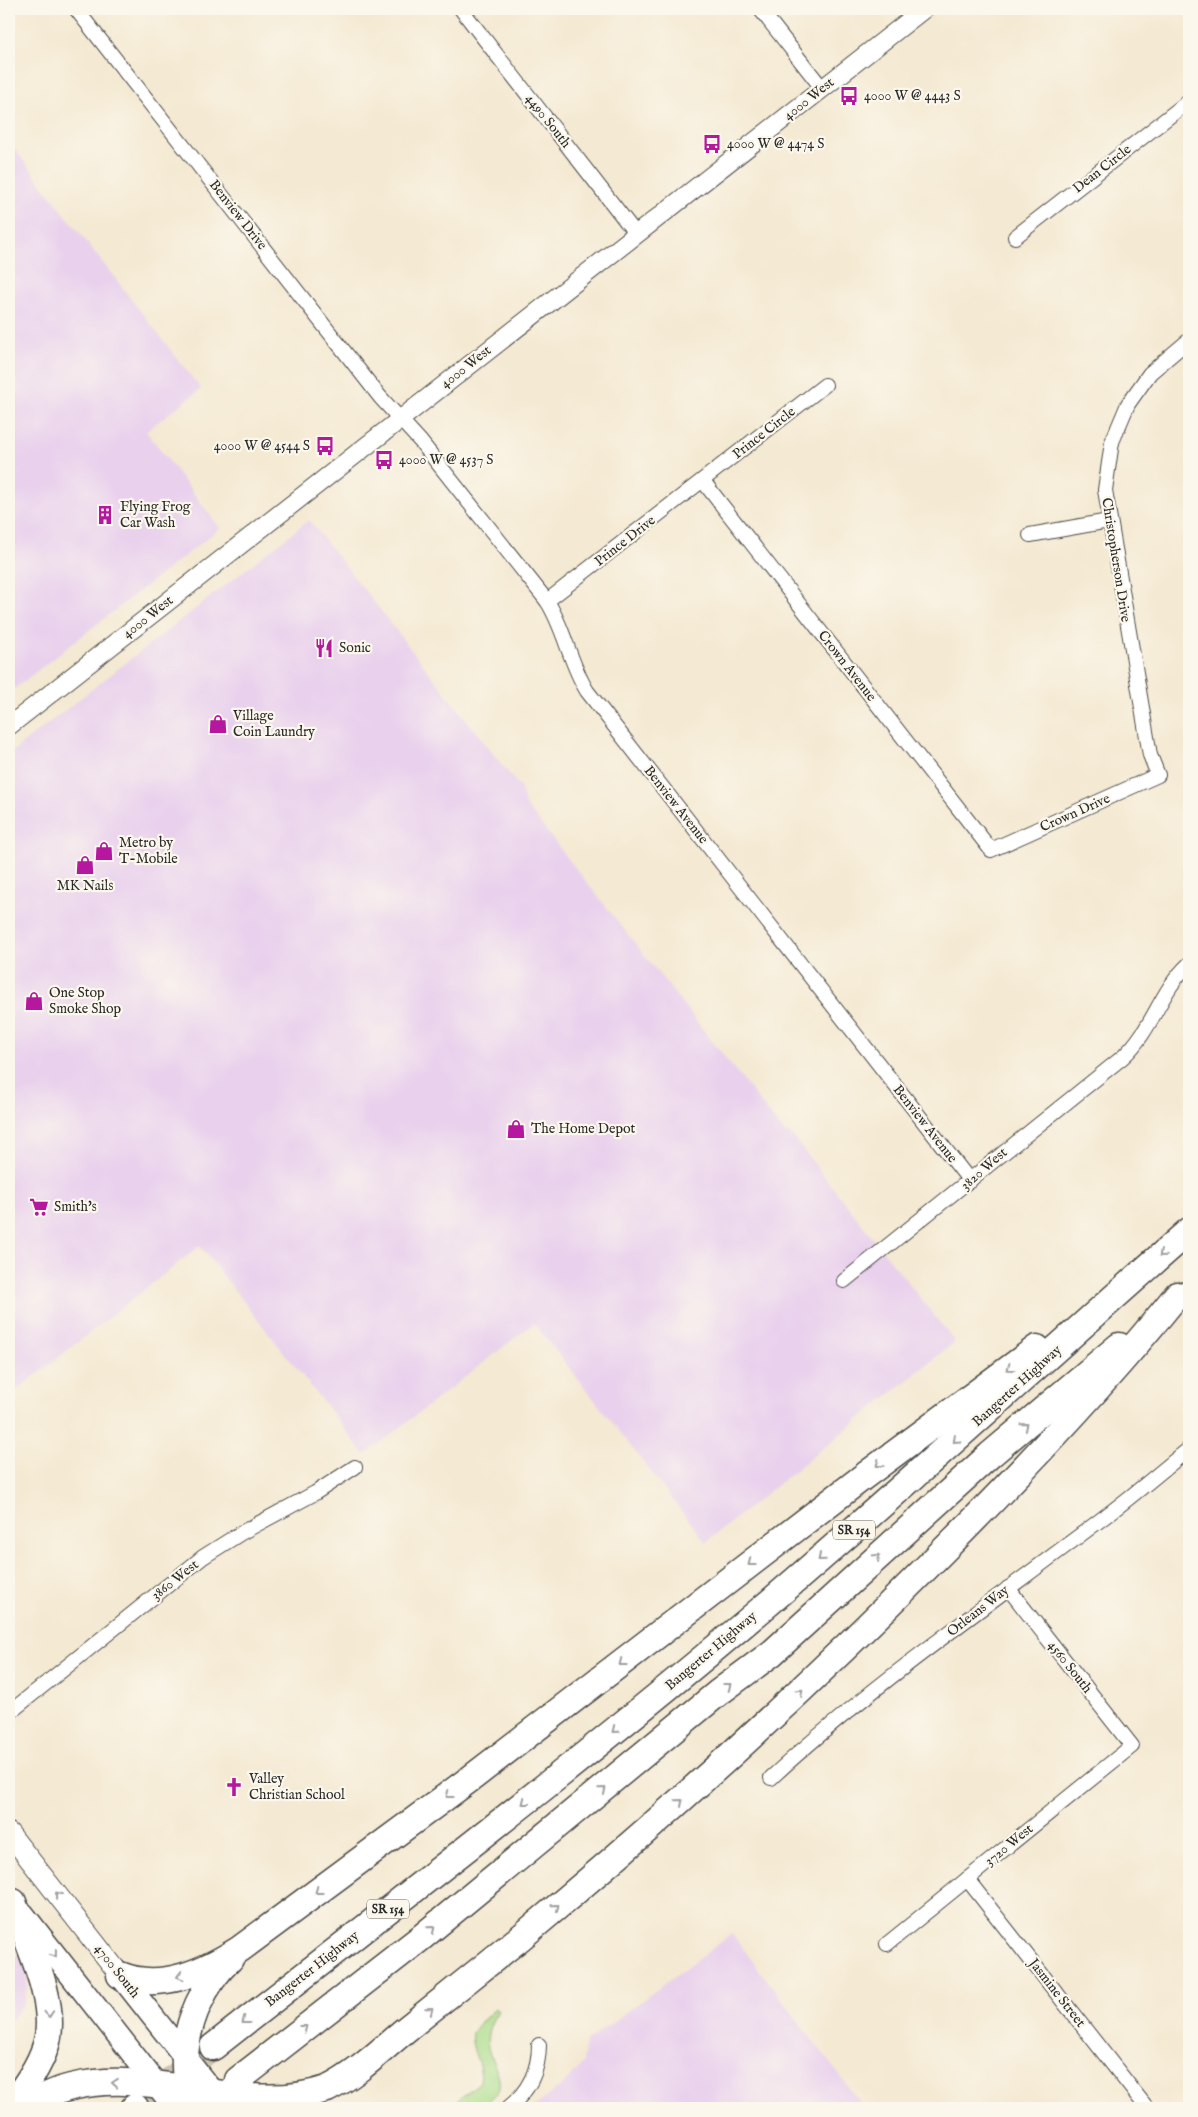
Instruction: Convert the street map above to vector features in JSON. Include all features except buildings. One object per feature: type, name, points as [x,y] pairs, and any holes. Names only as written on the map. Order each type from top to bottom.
[{"type":"highway","name":"Bangerter Highway","points":[[212,2047],[563,1772],[708,1654],[951,1445],[1189,1231]]},
{"type":"highway","points":[[183,2103],[185,2058],[191,2022],[204,1993],[225,1963],[240,1949],[474,1776],[953,1409],[1135,1278]]},
{"type":"highway","points":[[24,2108],[55,2092],[108,2082],[159,2088],[183,2103],[260,2104],[278,2103],[306,2097],[342,2080],[629,1846],[806,1687],[1055,1437],[1102,1386],[1183,1290]]},
{"type":"highway","name":"SR 154","points":[[238,2080],[422,1937],[718,1693],[772,1653],[990,1454],[1183,1290]]},
{"type":"highway","points":[[9,2108],[42,2057],[47,2044],[50,2017],[44,1989],[11,1899]]},
{"type":"highway","points":[[120,1975],[142,1982],[160,1981],[198,1971],[240,1949]]},
{"type":"highway","points":[[328,2108],[359,2079],[392,2040]]},
{"type":"main road","name":"4700 South","points":[[9,1833],[221,2103]]},
{"type":"main road","points":[[11,1899],[159,2088]]},
{"type":"street","name":"Benview Drive","points":[[76,9],[380,396],[401,419]]},
{"type":"street","name":"4490 South","points":[[461,9],[636,234]]},
{"type":"street","points":[[760,9],[822,88]]},
{"type":"street","name":"4000 West","points":[[9,726],[924,9]]},
{"type":"street","name":"Dean Circle","points":[[1015,237],[1189,101]]},
{"type":"street","name":"Christopherson Drive","points":[[1158,775],[1150,755],[1105,490],[1112,442],[1119,421],[1128,404],[1150,373],[1189,340]]},
{"type":"street","name":"Prince Circle","points":[[703,481],[825,385]]},
{"type":"street","name":"Benview Avenue","points":[[401,419],[547,601],[556,616],[574,670],[587,691],[970,1181]]},
{"type":"street","name":"Prince Drive","points":[[547,601],[703,481]]},
{"type":"street","name":"Crown Avenue","points":[[703,481],[991,850]]},
{"type":"street","points":[[1030,534],[1109,521]]},
{"type":"street","name":"Crown Drive","points":[[991,850],[1158,775]]},
{"type":"street","name":"3820 West","points":[[844,1281],[970,1181],[1001,1153],[1123,1057],[1139,1042],[1167,989],[1189,964]]},
{"type":"street","name":"Orleans Way","points":[[771,1778],[812,1740],[1008,1588],[1187,1455]]},
{"type":"street","name":"3860 West","points":[[9,1713],[203,1557],[241,1533],[315,1494],[355,1467]]},
{"type":"street","name":"4560 South","points":[[1008,1588],[1132,1746]]},
{"type":"street","name":"3720 West","points":[[887,1944],[1132,1746]]},
{"type":"street","name":"Jasmine Street","points":[[967,1879],[1146,2108]]},
{"type":"street","points":[[508,2108],[521,2097],[534,2077],[539,2056],[539,2045]]},
{"type":"shaded area","points":[[9,142],[201,389],[146,431],[220,528],[9,693]]},
{"type":"shaded area","points":[[309,520],[521,789],[525,804],[786,1135],[789,1132],[955,1342],[706,1542],[534,1323],[365,1455],[200,1246],[9,1396],[9,754]]},
{"type":"shaded area","points":[[732,1934],[859,2101],[849,2108],[533,2108],[570,2078],[578,2069],[583,2062],[586,2042]]},
{"type":"shaded area","points":[[9,1946],[23,1964],[28,1979],[24,2003],[9,2023]]},
{"type":"green space","points":[[495,2008],[498,2011],[490,2025],[487,2037],[488,2048],[498,2074],[498,2092],[482,2108],[448,2108],[480,2082],[481,2076],[473,2045],[472,2032]]},
{"type":"tunnel","points":[[135,2107],[213,2047]]},
{"type":"place","name":"4000 W @ 4443 S","points":[[849,96]]},
{"type":"place","name":"4000 W @ 4474 S","points":[[712,144]]},
{"type":"place","name":"4000 W @ 4544 S","points":[[325,446]]},
{"type":"place","name":"4000 W @ 4537 S","points":[[384,460]]},
{"type":"place","name":"Flying Frog Car Wash","points":[[105,515]]},
{"type":"place","name":"Sonic","points":[[324,648]]},
{"type":"place","name":"Village Coin Laundry","points":[[218,724]]},
{"type":"place","name":"Metro by T-Mobile","points":[[104,851]]},
{"type":"place","name":"MK Nails","points":[[85,865]]},
{"type":"place","name":"One Stop Smoke Shop","points":[[34,1001]]},
{"type":"place","name":"The Home Depot","points":[[516,1129]]},
{"type":"place","name":"Smith's","points":[[39,1207]]},
{"type":"place","name":"Valley Christian School","points":[[234,1787]]}]
